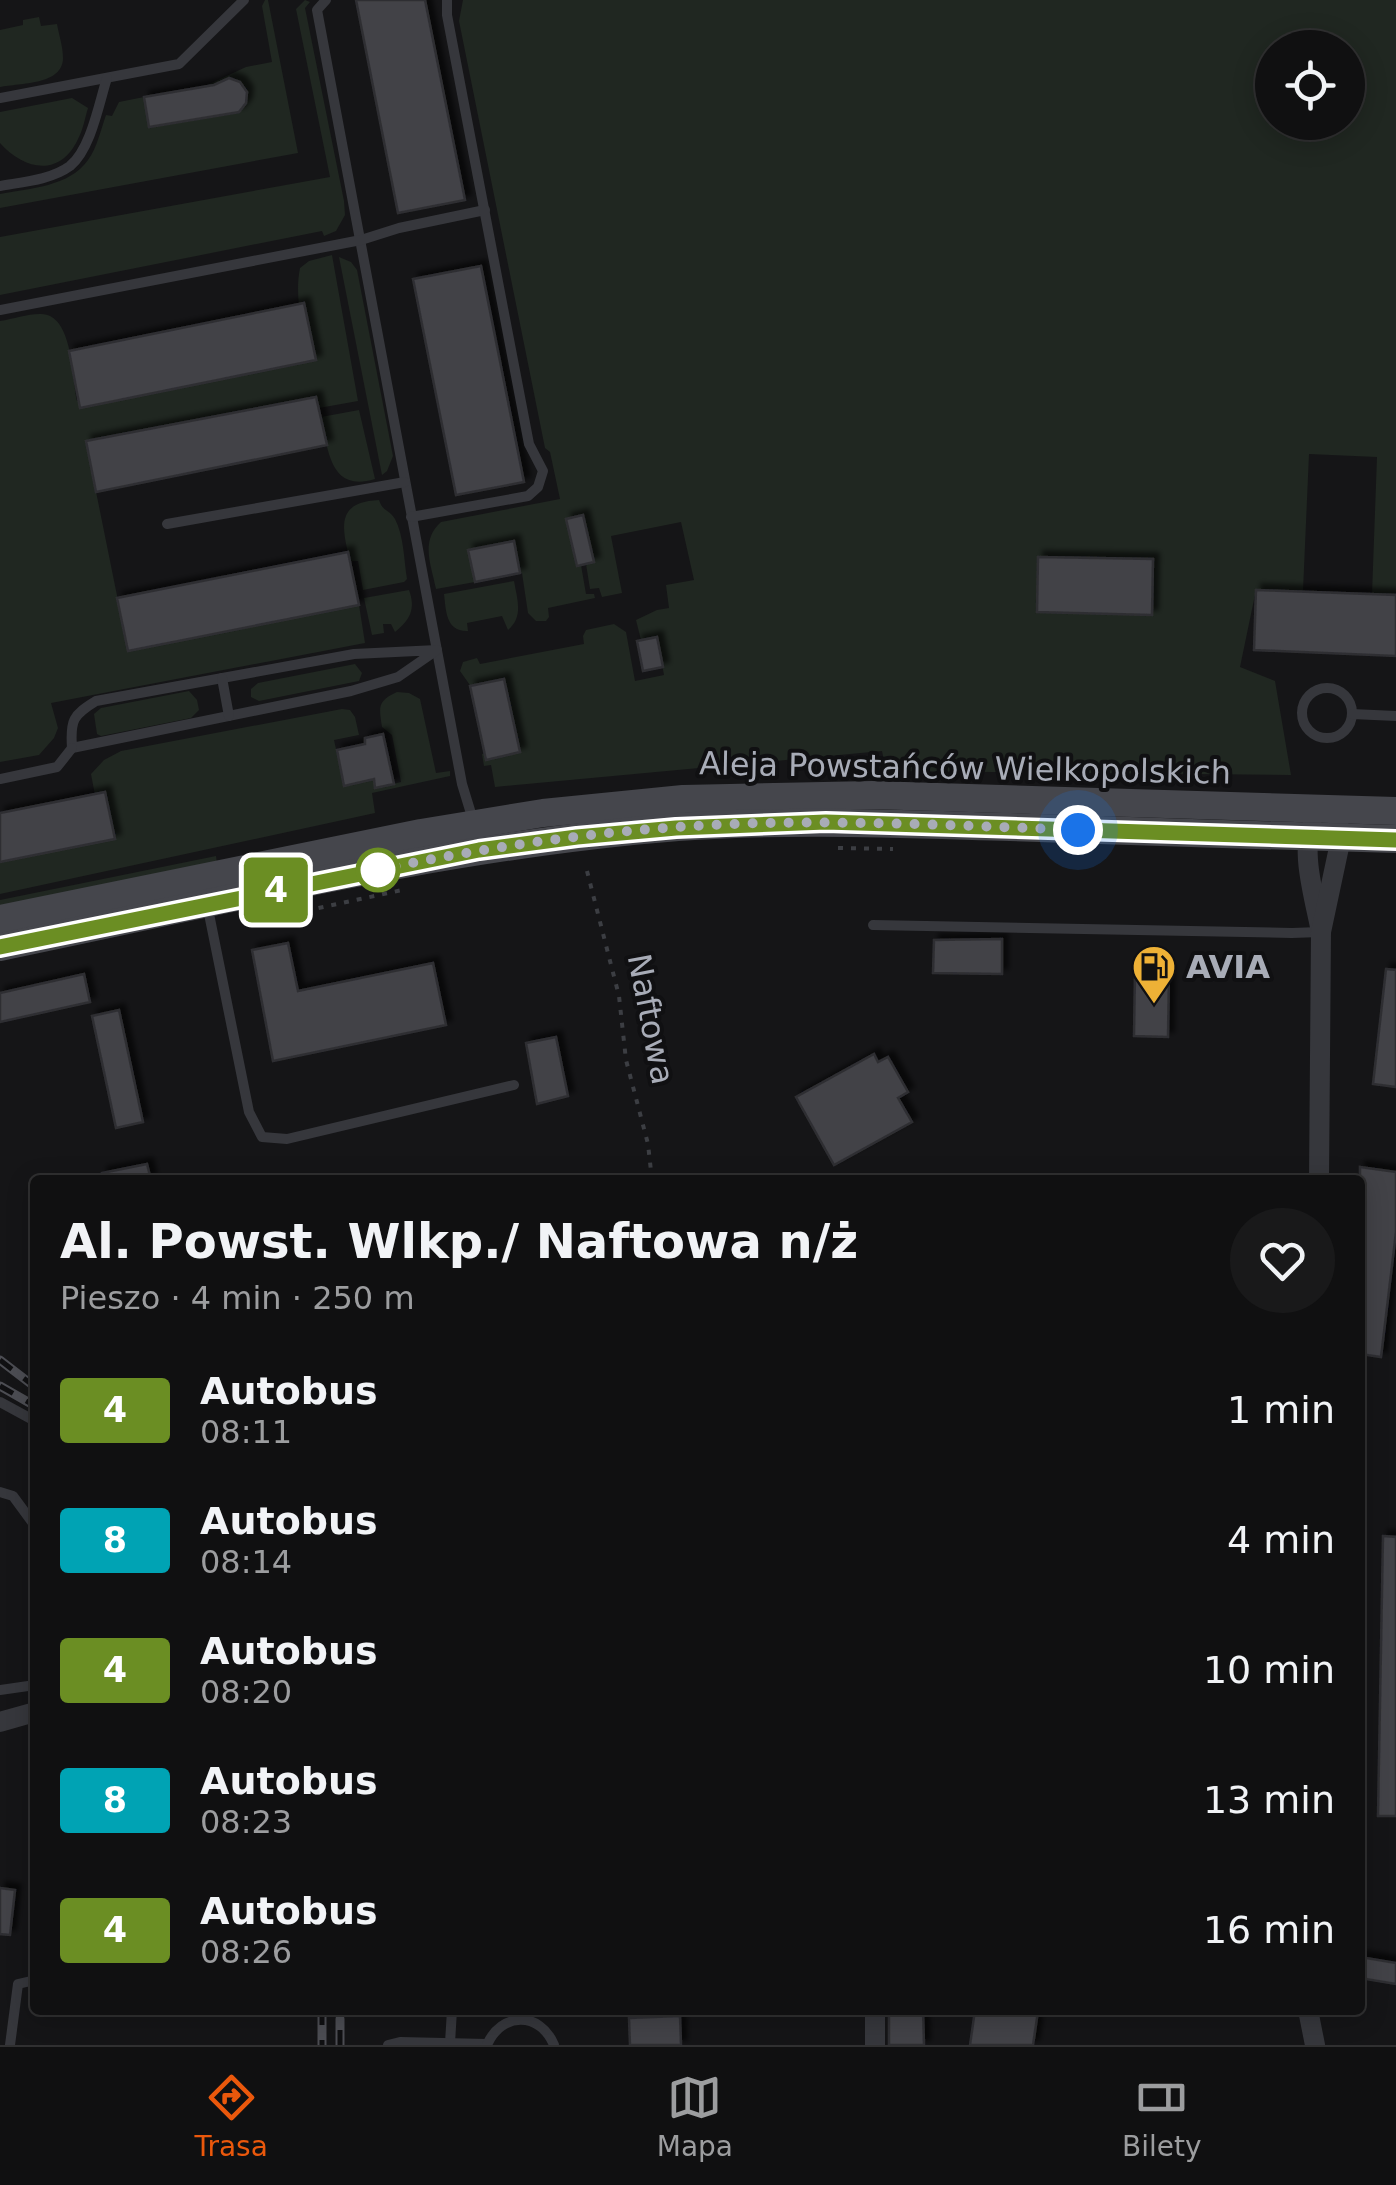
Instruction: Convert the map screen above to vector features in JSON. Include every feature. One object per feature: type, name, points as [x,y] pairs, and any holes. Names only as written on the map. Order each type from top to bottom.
[{"type":"main road","name":"Aleja Powstańców Wielkopolskich","points":[[0,918],[205,891],[619,804],[683,799],[872,796],[1396,811]]},
{"type":"main road","name":"Aleja Powstańców Wielkopolskich","points":[[476,837],[594,835],[766,823],[1396,840]]},
{"type":"main road","name":"Aleja Powstańców Wielkopolskich","points":[[0,947],[205,891]]},
{"type":"street","points":[[1319,1175],[1321,932],[1307,836],[1326,809],[1338,825],[1341,838],[1321,932]]},
{"type":"street","points":[[0,1722],[30,1713]]},
{"type":"street","points":[[875,2015],[876,2045]]},
{"type":"street","points":[[1309,2015],[1315,2045]]},
{"type":"lane","points":[[0,98],[179,64],[244,0]]},
{"type":"lane","points":[[326,0],[317,10],[462,784],[476,837]]},
{"type":"lane","points":[[411,518],[528,496],[538,487],[543,472],[529,444],[447,0]]},
{"type":"lane","points":[[0,186],[44,178],[68,168],[82,153],[107,78]]},
{"type":"lane","points":[[0,310],[361,240],[485,210]]},
{"type":"lane","points":[[167,524],[405,482]]},
{"type":"lane","points":[[72,748],[70,727],[77,713],[96,701],[354,654],[437,650]]},
{"type":"lane","points":[[0,779],[57,767],[72,748],[351,691],[398,677],[437,650]]},
{"type":"lane","points":[[222,678],[228,716]]},
{"type":"lane","points":[[1328,688],[1345,696],[1352,714],[1344,731],[1326,738],[1309,730],[1302,712],[1310,695],[1328,688]]},
{"type":"lane","points":[[1352,714],[1396,716]]},
{"type":"lane","points":[[205,891],[249,1112],[262,1137],[287,1138],[514,1085]]},
{"type":"lane","points":[[873,926],[1321,932]]},
{"type":"lane","points":[[0,1402],[30,1419]]},
{"type":"lane","points":[[0,1492],[14,1496],[30,1519]]},
{"type":"lane","points":[[0,1690],[30,1686]]},
{"type":"lane","points":[[10,2045],[18,1984],[30,1981]]},
{"type":"lane","points":[[450,2043],[452,2015]]},
{"type":"lane","points":[[388,2045],[487,2044],[499,2027],[520,2020],[541,2026],[554,2045]]},
{"type":"path","points":[[829,848],[893,849]]},
{"type":"path","name":"Naftowa","points":[[586,871],[619,996],[626,1060],[648,1144],[651,1175]]},
{"type":"path","points":[[269,914],[300,912],[420,883]]},
{"type":"shaded area","points":[[265,0],[298,153],[0,208],[0,194],[48,185],[80,169],[94,150],[106,115],[112,116],[119,102],[144,97],[150,127],[208,117],[203,87],[246,67],[272,62],[262,6]]},
{"type":"shaded area","points":[[305,0],[310,2],[305,8],[344,201],[345,215],[336,231],[0,295],[0,237],[330,177],[296,9]]},
{"type":"shaded area","points":[[463,0],[1396,0],[1396,595],[1372,594],[1377,457],[1309,454],[1303,591],[1256,590],[1240,667],[1275,681],[1291,775],[886,771],[882,751],[495,787],[491,765],[484,766],[482,754],[514,748],[460,671],[463,662],[477,658],[480,664],[584,644],[586,630],[614,624],[626,632],[635,681],[664,675],[657,637],[641,640],[636,620],[669,608],[666,585],[694,580],[681,522],[611,536],[622,593],[602,597],[599,588],[590,589],[586,564],[594,562],[583,515],[566,519],[586,594],[594,594],[595,598],[548,608],[546,621],[536,621],[528,613],[513,541],[469,550],[475,582],[436,589],[429,545],[441,522],[560,499],[550,452],[545,448],[459,21]]},
{"type":"shaded area","points":[[39,17],[41,26],[57,24],[63,54],[61,67],[39,81],[0,87],[0,30]]},
{"type":"shaded area","points":[[72,98],[88,108],[78,139],[62,160],[52,165],[30,164],[0,143],[0,112]]},
{"type":"shaded area","points":[[332,255],[358,401],[319,408],[316,397],[86,442],[128,650],[359,605],[365,643],[51,703],[58,728],[54,738],[39,755],[0,762],[0,321],[40,314],[51,316],[59,324],[69,348],[77,401],[309,358],[299,302],[300,268],[309,261]]},
{"type":"shaded area","points":[[339,257],[357,270],[393,456],[382,475]]},
{"type":"shaded area","points":[[359,410],[375,479],[360,482],[349,480],[334,466],[321,417]]},
{"type":"shaded area","points":[[379,500],[398,526],[407,579],[363,590],[358,561],[350,561],[345,519],[355,506]]},
{"type":"shaded area","points":[[514,581],[518,613],[508,630],[502,616],[467,623],[468,631],[451,624],[444,594]]},
{"type":"shaded area","points":[[409,590],[412,608],[404,623],[395,632],[391,624],[383,624],[384,633],[372,635],[364,598]]},
{"type":"shaded area","points":[[355,664],[362,673],[359,681],[259,701],[251,697],[251,689],[258,683]]},
{"type":"shaded area","points":[[189,691],[199,710],[191,718],[97,734],[94,714],[101,708]]},
{"type":"shaded area","points":[[397,692],[420,699],[436,773],[450,771],[450,776],[372,793],[375,813],[0,894],[0,859],[103,837],[91,774],[104,760],[121,751],[342,709],[350,710],[355,717],[359,735],[334,740],[344,785],[374,779],[376,788],[401,782],[392,735],[382,727],[380,714],[386,698]]},
{"type":"shaded area","points":[[216,856],[217,864],[0,909],[0,900]]},
{"type":"building","points":[[356,0],[425,0],[465,200],[398,213]]},
{"type":"building","points":[[229,78],[240,82],[247,92],[246,103],[239,112],[149,127],[144,97],[214,85]]},
{"type":"building","points":[[481,266],[524,482],[456,495],[413,279]]},
{"type":"building","points":[[304,303],[316,360],[80,408],[69,351]]},
{"type":"building","points":[[316,397],[327,445],[96,492],[86,441]]},
{"type":"building","points":[[583,515],[594,562],[577,566],[566,519]]},
{"type":"building","points":[[514,541],[520,573],[475,582],[468,550]]},
{"type":"building","points":[[348,552],[359,605],[128,651],[117,598]]},
{"type":"building","points":[[1038,557],[1153,559],[1152,615],[1037,612]]},
{"type":"building","points":[[1256,590],[1396,595],[1396,656],[1254,650]]},
{"type":"building","points":[[657,637],[663,667],[643,671],[637,641]]},
{"type":"building","points":[[504,679],[520,752],[486,760],[470,686]]},
{"type":"building","points":[[383,734],[394,784],[375,788],[374,779],[344,786],[337,750],[365,744],[365,738]]},
{"type":"building","points":[[105,792],[115,839],[0,862],[0,813]]},
{"type":"building","points":[[1002,939],[1002,974],[933,973],[934,940]]},
{"type":"building","points":[[288,943],[298,991],[433,963],[446,1025],[273,1061],[252,950]]},
{"type":"building","points":[[1386,969],[1396,970],[1396,1087],[1373,1084]]},
{"type":"building","points":[[1135,972],[1169,972],[1168,1037],[1134,1036]]},
{"type":"building","points":[[84,974],[90,1002],[0,1022],[0,993]]},
{"type":"building","points":[[119,1010],[143,1122],[116,1128],[92,1016]]},
{"type":"building","points":[[556,1037],[568,1096],[537,1104],[526,1043]]},
{"type":"building","points":[[874,1054],[878,1062],[888,1057],[908,1092],[898,1098],[912,1122],[834,1165],[796,1097]]},
{"type":"building","points":[[147,1164],[150,1175],[102,1175]]},
{"type":"building","points":[[1360,1167],[1396,1172],[1396,1232],[1381,1357],[1365,1355],[1365,1175],[1360,1175]]},
{"type":"building","points":[[1383,1536],[1396,1537],[1396,1816],[1378,1816]]},
{"type":"building","points":[[0,1888],[15,1890],[10,1935],[0,1934]]},
{"type":"building","points":[[1365,1958],[1396,1963],[1396,1984],[1365,1979]]},
{"type":"building","points":[[889,2015],[923,2015],[924,2045],[889,2045]]},
{"type":"building","points":[[974,2015],[1037,2015],[1033,2045],[970,2045]]},
{"type":"building","points":[[680,2016],[681,2045],[630,2045],[629,2018]]},
{"type":"railway","points":[[0,1360],[30,1383]]},
{"type":"railway","points":[[0,1386],[30,1403]]},
{"type":"railway","points":[[322,2015],[322,2045]]},
{"type":"railway","points":[[340,2019],[340,2045]]},
{"type":"bus line","name":"4","points":[[0,947],[479,850],[676,828],[826,822],[1396,840]]},
{"type":"place","name":"AVIA","points":[[1154,1005]]},
{"type":"route","points":[[378,870],[552,840],[724,824],[826,822],[1078,830]]}]
